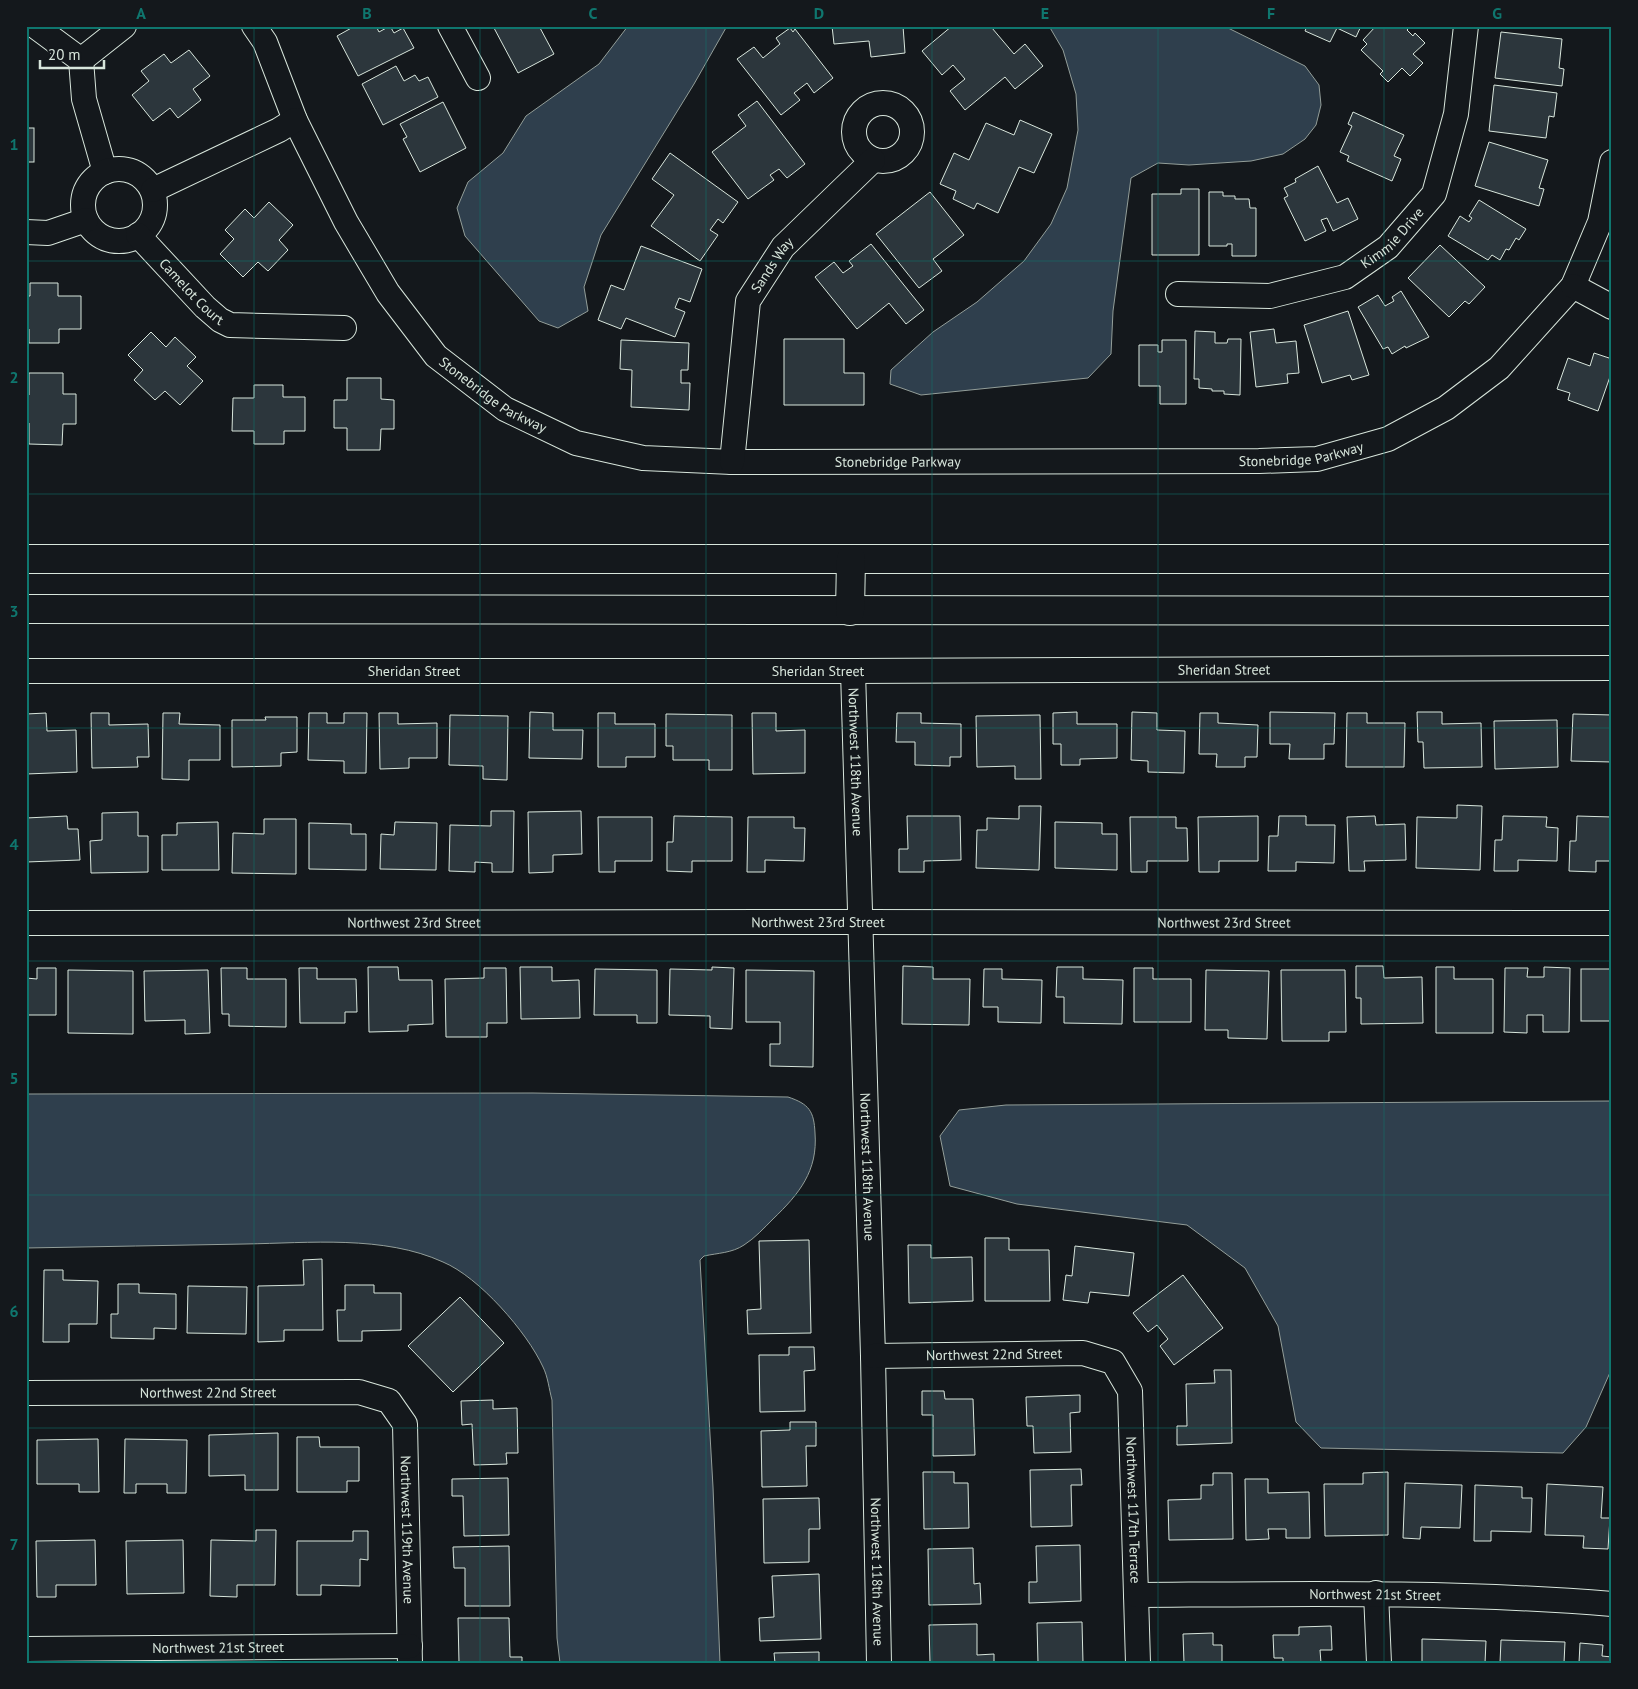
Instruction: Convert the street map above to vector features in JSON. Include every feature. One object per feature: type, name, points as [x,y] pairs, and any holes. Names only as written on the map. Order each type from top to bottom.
[{"type":"main road","points":[[26,559],[1612,559]]},
{"type":"main road","points":[[850,611],[851,559]]},
{"type":"main road","points":[[26,609],[1612,611]]},
{"type":"street","points":[[35,26],[81,60],[84,99],[105,172]]},
{"type":"street","points":[[81,60],[124,26]]},
{"type":"street","name":"Stonebridge Parkway","points":[[254,26],[265,42],[295,120],[346,222],[388,293],[436,356],[505,409],[576,443],[642,458],[732,462],[1318,459],[1388,439],[1446,408],[1499,368],[1573,286],[1600,222],[1612,162]]},
{"type":"street","points":[[450,26],[478,78]]},
{"type":"street","name":"Kimmie Drive","points":[[1178,294],[1270,296],[1344,277],[1388,248],[1434,194],[1456,114],[1466,26]]},
{"type":"street","points":[[153,190],[279,130],[295,120]]},
{"type":"street","name":"Sands Way","points":[[732,462],[748,300],[783,248],[873,160]]},
{"type":"street","points":[[118,168],[133,171],[145,178],[153,190],[156,204],[154,218],[146,230],[134,238],[120,241],[106,239],[94,232],[86,220],[83,206],[85,192],[93,180],[105,172],[118,168]]},
{"type":"street","points":[[26,232],[48,233],[86,220]]},
{"type":"street","name":"Camelot Court","points":[[138,235],[205,307],[230,326],[344,328]]},
{"type":"street","points":[[1573,286],[1612,308]]},
{"type":"street","name":"Sheridan Street","points":[[26,671],[853,671],[1612,668]]},
{"type":"street","name":"Northwest 118th Avenue","points":[[853,671],[873,1356],[879,1663]]},
{"type":"street","name":"Northwest 23rd Street","points":[[26,923],[1612,923]]},
{"type":"street","name":"Northwest 22nd Street","points":[[873,1356],[1083,1353],[1113,1362]]},
{"type":"street","name":"Northwest 117th Terrace","points":[[1113,1362],[1130,1391],[1138,1663]]},
{"type":"street","name":"Northwest 22nd Street","points":[[26,1393],[359,1392],[388,1401]]},
{"type":"street","name":"Northwest 119th Avenue","points":[[388,1401],[405,1424],[410,1654]]},
{"type":"street","points":[[1376,1593],[1379,1663]]},
{"type":"street","name":"Northwest 21st Street","points":[[1136,1594],[1376,1593],[1540,1598],[1612,1604]]},
{"type":"street","name":"Northwest 21st Street","points":[[26,1649],[410,1654]]},
{"type":"water","points":[[628,26],[727,26],[694,84],[601,235],[584,287],[588,311],[558,328],[539,321],[465,236],[457,208],[468,182],[503,153],[526,116],[599,64]]},
{"type":"water","points":[[1049,26],[1224,26],[1305,66],[1319,85],[1321,105],[1316,125],[1305,139],[1283,154],[1251,161],[1189,165],[1158,163],[1131,178],[1113,311],[1111,354],[1088,378],[921,395],[890,384],[891,370],[933,332],[977,302],[1024,261],[1051,224],[1067,188],[1078,130],[1076,94],[1063,50]]},
{"type":"water","points":[[533,1093],[788,1097],[801,1102],[812,1114],[815,1133],[813,1159],[810,1170],[799,1191],[759,1233],[744,1245],[730,1251],[704,1256],[700,1260],[713,1487],[720,1663],[560,1663],[557,1638],[552,1400],[547,1379],[536,1353],[514,1322],[486,1293],[457,1269],[420,1253],[371,1244],[346,1242],[26,1248],[26,1094]]},
{"type":"water","points":[[1612,1101],[1612,1368],[1586,1427],[1563,1453],[1321,1448],[1296,1422],[1278,1326],[1245,1268],[1187,1225],[1017,1204],[950,1186],[940,1136],[959,1110],[1006,1105]]},
{"type":"building","points":[[355,26],[376,26],[379,32],[390,26],[394,33],[403,28],[414,48],[358,76],[337,36]]},
{"type":"building","points":[[498,26],[539,26],[554,54],[518,73],[494,28]]},
{"type":"building","points":[[832,26],[903,26],[905,53],[871,57],[869,41],[834,44]]},
{"type":"building","points":[[952,26],[995,26],[992,28],[1014,54],[1025,44],[1043,66],[1015,89],[1005,77],[965,110],[950,91],[965,79],[953,65],[942,75],[922,51]]},
{"type":"building","points":[[1307,26],[1361,26],[1356,37],[1337,28],[1330,42],[1305,31]]},
{"type":"building","points":[[1376,26],[1411,26],[1407,30],[1413,36],[1415,33],[1425,43],[1413,54],[1423,63],[1410,76],[1402,68],[1388,82],[1380,74],[1383,71],[1361,50],[1367,44],[1363,40]]},
{"type":"building","points":[[790,28],[793,32],[795,29],[833,78],[814,93],[807,83],[794,93],[800,100],[781,115],[737,59],[754,47],[763,58],[780,44],[776,38]]},
{"type":"building","points":[[1501,32],[1562,39],[1559,68],[1564,69],[1562,86],[1495,78]]},
{"type":"building","points":[[189,50],[210,76],[193,89],[201,100],[178,118],[170,108],[153,121],[132,95],[149,81],[141,71],[164,54],[171,63]]},
{"type":"building","points":[[396,66],[404,81],[415,75],[419,81],[428,77],[438,97],[383,125],[362,84]]},
{"type":"building","points":[[1494,85],[1557,93],[1554,117],[1549,116],[1546,138],[1489,131]]},
{"type":"building","points":[[757,101],[805,164],[787,178],[779,169],[770,175],[774,180],[748,199],[712,152],[746,126],[738,115]]},
{"type":"building","points":[[443,102],[466,148],[420,172],[403,139],[407,137],[400,124]]},
{"type":"building","points":[[1353,112],[1404,135],[1394,156],[1401,159],[1392,181],[1347,161],[1349,156],[1340,152],[1352,126],[1348,124]]},
{"type":"building","points":[[1020,120],[1052,134],[1034,173],[1019,167],[998,213],[977,203],[974,209],[953,199],[956,191],[940,184],[954,153],[969,160],[986,123],[1014,135]]},
{"type":"building","points":[[26,128],[34,128],[34,162],[26,162]]},
{"type":"building","points":[[1489,142],[1548,160],[1539,188],[1544,189],[1539,206],[1475,186]]},
{"type":"building","points":[[670,153],[738,202],[723,223],[718,219],[710,230],[718,235],[700,261],[651,226],[674,195],[652,179]]},
{"type":"building","points":[[1318,166],[1337,203],[1348,198],[1358,219],[1333,231],[1327,218],[1321,220],[1326,231],[1305,241],[1284,198],[1288,196],[1284,188],[1296,182],[1295,179]]},
{"type":"building","points":[[1181,189],[1199,189],[1199,255],[1152,255],[1152,194],[1181,194]]},
{"type":"building","points":[[930,192],[964,235],[933,259],[942,271],[919,288],[876,234]]},
{"type":"building","points":[[1209,192],[1223,192],[1223,196],[1235,196],[1235,199],[1249,199],[1250,208],[1256,208],[1256,256],[1232,256],[1232,244],[1227,244],[1227,246],[1209,246]]},
{"type":"building","points":[[1479,200],[1526,229],[1519,240],[1516,238],[1509,250],[1506,249],[1500,260],[1492,255],[1488,260],[1448,236],[1460,216],[1469,222],[1472,218],[1469,216]]},
{"type":"building","points":[[269,202],[293,225],[279,240],[288,250],[268,271],[258,262],[243,277],[220,254],[234,239],[225,230],[245,209],[254,218]]},
{"type":"building","points":[[871,244],[924,310],[906,324],[889,303],[857,329],[815,277],[834,262],[843,273],[853,266],[849,261]]},
{"type":"building","points":[[1440,245],[1485,287],[1469,304],[1465,301],[1449,317],[1408,278]]},
{"type":"building","points":[[641,246],[702,269],[690,302],[679,298],[675,308],[685,312],[675,337],[626,318],[621,329],[598,320],[611,285],[624,290]]},
{"type":"building","points":[[30,283],[58,283],[58,296],[81,296],[81,329],[59,329],[59,343],[29,343],[29,329],[26,329],[26,296],[30,296]]},
{"type":"building","points":[[1401,291],[1429,337],[1406,348],[1405,346],[1392,354],[1388,347],[1383,349],[1358,307],[1378,295],[1385,306],[1394,301],[1392,297]]},
{"type":"building","points":[[1348,311],[1369,375],[1352,380],[1350,375],[1322,383],[1304,325]]},
{"type":"building","points":[[1274,329],[1276,343],[1296,341],[1299,373],[1287,374],[1288,383],[1256,387],[1250,332]]},
{"type":"building","points":[[1195,331],[1215,332],[1215,343],[1227,343],[1228,339],[1241,339],[1240,395],[1224,394],[1224,391],[1199,388],[1199,379],[1194,379]]},
{"type":"building","points":[[151,332],[166,347],[175,337],[196,357],[187,366],[203,381],[180,405],[165,391],[155,400],[134,380],[143,370],[128,355]]},
{"type":"building","points":[[784,339],[844,339],[844,373],[864,373],[864,405],[784,405]]},
{"type":"building","points":[[621,340],[689,343],[688,370],[681,370],[681,383],[690,383],[689,410],[631,407],[632,370],[620,369]]},
{"type":"building","points":[[1162,340],[1186,340],[1186,404],[1160,404],[1160,386],[1139,386],[1139,345],[1158,345],[1158,352],[1162,352]]},
{"type":"building","points":[[1594,353],[1612,359],[1612,371],[1598,411],[1568,400],[1570,393],[1557,389],[1568,358],[1590,366]]},
{"type":"building","points":[[29,373],[63,373],[63,394],[76,394],[76,424],[63,424],[62,445],[29,444],[29,423],[26,423],[26,395],[29,395]]},
{"type":"building","points":[[347,378],[381,378],[381,399],[394,400],[394,429],[381,429],[380,450],[347,450],[347,428],[334,428],[334,400],[347,400]]},
{"type":"building","points":[[254,385],[283,385],[283,397],[305,397],[305,431],[284,431],[284,444],[254,444],[254,431],[232,431],[233,398],[254,398]]},
{"type":"building","points":[[530,712],[553,713],[553,730],[583,730],[582,759],[529,758]]},
{"type":"building","points":[[1077,712],[1077,724],[1117,724],[1117,758],[1080,759],[1080,765],[1061,765],[1061,744],[1053,744],[1053,713]]},
{"type":"building","points":[[1132,712],[1157,713],[1157,730],[1185,731],[1184,773],[1148,772],[1148,761],[1131,760]]},
{"type":"building","points":[[1270,712],[1335,713],[1334,744],[1324,744],[1324,759],[1289,759],[1290,744],[1270,744]]},
{"type":"building","points":[[1417,712],[1442,712],[1442,724],[1481,723],[1482,767],[1424,768],[1423,742],[1418,742]]},
{"type":"building","points":[[46,713],[47,731],[76,730],[77,772],[26,774],[26,714]]},
{"type":"building","points":[[91,713],[109,713],[109,725],[148,724],[149,757],[137,757],[138,767],[92,768]]},
{"type":"building","points":[[163,713],[180,713],[179,724],[220,725],[220,760],[189,760],[189,780],[162,779]]},
{"type":"building","points":[[309,713],[327,713],[327,723],[344,723],[344,713],[367,713],[366,773],[344,773],[344,761],[308,760]]},
{"type":"building","points":[[379,713],[398,713],[398,724],[437,723],[437,758],[409,758],[409,768],[380,769]]},
{"type":"building","points":[[598,713],[615,713],[615,724],[655,724],[655,757],[626,757],[626,767],[598,767]]},
{"type":"building","points":[[752,713],[776,713],[776,731],[805,730],[805,773],[753,774]]},
{"type":"building","points":[[897,713],[921,713],[921,723],[961,724],[961,757],[950,757],[950,766],[915,765],[915,742],[896,742]]},
{"type":"building","points":[[1200,713],[1218,713],[1218,723],[1258,725],[1257,757],[1245,757],[1245,767],[1216,767],[1217,754],[1199,754]]},
{"type":"building","points":[[1347,713],[1367,713],[1367,723],[1405,723],[1404,767],[1346,767]]},
{"type":"building","points":[[666,714],[732,715],[732,770],[709,770],[709,760],[673,760],[673,746],[666,746]]},
{"type":"building","points":[[1573,714],[1612,715],[1612,762],[1571,761]]},
{"type":"building","points":[[450,715],[508,716],[507,780],[483,779],[483,766],[449,765]]},
{"type":"building","points":[[1040,715],[1041,779],[1015,779],[1015,766],[977,767],[976,716]]},
{"type":"building","points":[[265,717],[297,717],[297,752],[281,753],[281,766],[232,767],[232,720],[266,720]]},
{"type":"building","points":[[1557,720],[1558,767],[1495,769],[1494,721]]},
{"type":"building","points":[[1457,805],[1482,806],[1480,870],[1416,868],[1417,817],[1457,818]]},
{"type":"building","points":[[1019,806],[1041,806],[1039,870],[976,868],[977,830],[987,830],[987,818],[1019,819]]},
{"type":"building","points":[[491,811],[514,811],[513,872],[492,872],[492,863],[475,862],[475,872],[449,871],[450,825],[491,826]]},
{"type":"building","points":[[581,811],[582,854],[553,855],[553,872],[529,873],[528,812]]},
{"type":"building","points":[[138,812],[138,836],[148,836],[148,872],[91,873],[90,841],[102,840],[102,813]]},
{"type":"building","points":[[67,816],[68,829],[78,829],[80,860],[26,862],[26,818]]},
{"type":"building","points":[[674,816],[732,817],[732,861],[692,861],[692,872],[667,871],[667,842],[673,842]]},
{"type":"building","points":[[907,816],[960,816],[961,860],[924,861],[924,872],[899,872],[899,849],[908,849]]},
{"type":"building","points":[[1258,816],[1258,861],[1219,861],[1219,872],[1199,872],[1198,817]]},
{"type":"building","points":[[1279,816],[1306,816],[1306,825],[1335,825],[1334,863],[1296,862],[1296,871],[1268,871],[1269,836],[1278,836]]},
{"type":"building","points":[[1375,816],[1376,825],[1405,824],[1406,860],[1364,861],[1365,871],[1349,871],[1347,817]]},
{"type":"building","points":[[1503,816],[1547,817],[1546,827],[1558,828],[1557,861],[1518,860],[1518,871],[1494,871],[1495,840],[1502,840]]},
{"type":"building","points":[[1577,816],[1612,817],[1612,861],[1596,861],[1596,872],[1569,871],[1570,841],[1576,841]]},
{"type":"building","points":[[598,817],[652,817],[652,861],[615,861],[615,872],[599,872]]},
{"type":"building","points":[[748,817],[794,817],[794,828],[805,828],[804,861],[765,860],[765,872],[747,872]]},
{"type":"building","points":[[1130,817],[1176,817],[1176,828],[1187,828],[1188,861],[1147,861],[1147,872],[1131,872]]},
{"type":"building","points":[[264,819],[296,819],[296,874],[232,873],[233,833],[264,834]]},
{"type":"building","points":[[218,822],[219,870],[162,870],[162,835],[177,835],[177,823]]},
{"type":"building","points":[[395,822],[437,823],[436,870],[380,869],[381,834],[394,835]]},
{"type":"building","points":[[1055,822],[1102,823],[1102,834],[1117,834],[1117,870],[1055,868]]},
{"type":"building","points":[[309,823],[351,824],[351,834],[366,834],[366,870],[309,869]]},
{"type":"building","points":[[903,966],[933,967],[933,979],[970,979],[969,1025],[902,1024]]},
{"type":"building","points":[[1356,966],[1383,966],[1384,978],[1422,977],[1423,1023],[1361,1024],[1361,998],[1356,998]]},
{"type":"building","points":[[368,967],[398,967],[399,980],[432,980],[433,1024],[408,1025],[408,1031],[369,1032]]},
{"type":"building","points":[[520,967],[552,967],[552,981],[579,980],[580,1018],[521,1019]]},
{"type":"building","points":[[712,967],[734,968],[732,1029],[710,1028],[710,1016],[669,1015],[670,969],[712,970]]},
{"type":"building","points":[[1057,967],[1083,967],[1083,979],[1123,980],[1122,1024],[1064,1023],[1064,997],[1056,997]]},
{"type":"building","points":[[1436,967],[1454,967],[1454,979],[1493,979],[1493,1033],[1436,1033]]},
{"type":"building","points":[[1544,967],[1570,968],[1569,1032],[1543,1032],[1543,1015],[1527,1015],[1527,1033],[1504,1032],[1505,968],[1528,968],[1527,977],[1544,977]]},
{"type":"building","points":[[37,968],[56,968],[56,1015],[26,1015],[26,978],[37,979]]},
{"type":"building","points":[[221,968],[247,968],[247,979],[286,979],[286,1027],[229,1026],[229,1014],[222,1014]]},
{"type":"building","points":[[299,968],[317,968],[317,979],[356,979],[357,1012],[345,1012],[345,1023],[300,1023]]},
{"type":"building","points":[[484,968],[506,968],[507,1023],[487,1023],[487,1037],[446,1037],[445,979],[484,978]]},
{"type":"building","points":[[1134,968],[1153,968],[1153,979],[1191,979],[1191,1022],[1134,1022]]},
{"type":"building","points":[[595,969],[657,970],[657,1023],[637,1023],[637,1015],[594,1015]]},
{"type":"building","points":[[984,969],[1002,969],[1002,979],[1042,980],[1041,1023],[998,1022],[998,1007],[983,1007]]},
{"type":"building","points":[[1581,969],[1612,969],[1612,1021],[1581,1021]]},
{"type":"building","points":[[68,970],[133,971],[133,1034],[68,1033]]},
{"type":"building","points":[[208,970],[210,1033],[185,1034],[185,1020],[145,1021],[144,971]]},
{"type":"building","points":[[746,970],[814,971],[813,1067],[770,1066],[770,1044],[780,1044],[780,1022],[746,1022]]},
{"type":"building","points":[[1206,970],[1269,971],[1267,1039],[1228,1038],[1228,1030],[1205,1030]]},
{"type":"building","points":[[1281,970],[1345,970],[1346,1032],[1329,1032],[1329,1041],[1282,1041]]},
{"type":"building","points":[[985,1238],[1009,1238],[1009,1250],[1049,1250],[1050,1301],[985,1301]]},
{"type":"building","points":[[809,1240],[811,1333],[748,1334],[747,1310],[761,1309],[759,1241]]},
{"type":"building","points":[[908,1245],[931,1245],[931,1258],[972,1257],[973,1301],[909,1303]]},
{"type":"building","points":[[1075,1246],[1134,1253],[1129,1296],[1090,1292],[1088,1303],[1063,1300],[1066,1275],[1072,1276]]},
{"type":"building","points":[[322,1259],[323,1330],[284,1330],[284,1341],[258,1342],[258,1286],[304,1285],[303,1260]]},
{"type":"building","points":[[44,1270],[63,1270],[63,1280],[98,1281],[97,1324],[69,1324],[69,1342],[43,1342]]},
{"type":"building","points":[[1183,1275],[1223,1328],[1174,1365],[1160,1346],[1168,1339],[1157,1325],[1148,1332],[1133,1313]]},
{"type":"building","points":[[118,1284],[139,1284],[139,1293],[176,1294],[176,1329],[154,1328],[154,1339],[111,1338],[111,1314],[118,1314]]},
{"type":"building","points":[[345,1285],[374,1285],[374,1293],[401,1293],[401,1330],[362,1331],[362,1341],[338,1341],[337,1310],[345,1310]]},
{"type":"building","points":[[188,1286],[247,1287],[246,1334],[187,1333]]},
{"type":"building","points":[[460,1297],[504,1343],[453,1392],[408,1346]]},
{"type":"building","points":[[789,1347],[814,1347],[815,1370],[804,1371],[805,1411],[760,1412],[759,1355],[789,1355]]},
{"type":"building","points":[[1214,1370],[1231,1370],[1232,1443],[1177,1445],[1177,1426],[1187,1426],[1186,1384],[1215,1383]]},
{"type":"building","points":[[922,1391],[944,1391],[945,1399],[973,1399],[975,1455],[933,1456],[933,1415],[922,1415]]},
{"type":"building","points":[[1080,1395],[1080,1412],[1070,1413],[1071,1452],[1034,1453],[1033,1426],[1027,1426],[1026,1397]]},
{"type":"building","points":[[493,1400],[493,1409],[517,1408],[518,1453],[506,1453],[507,1464],[474,1465],[472,1424],[462,1425],[461,1401]]},
{"type":"building","points":[[790,1422],[816,1422],[816,1446],[806,1446],[807,1486],[762,1487],[761,1431],[790,1430]]},
{"type":"building","points":[[278,1433],[278,1490],[245,1490],[245,1475],[209,1476],[209,1435]]},
{"type":"building","points":[[297,1437],[319,1437],[320,1447],[359,1447],[359,1481],[347,1481],[347,1492],[297,1492]]},
{"type":"building","points":[[98,1439],[99,1492],[79,1492],[79,1484],[37,1484],[37,1440]]},
{"type":"building","points":[[125,1439],[187,1440],[186,1493],[167,1493],[167,1484],[136,1484],[136,1493],[124,1493]]},
{"type":"building","points":[[1081,1469],[1082,1485],[1071,1485],[1072,1526],[1031,1527],[1030,1470]]},
{"type":"building","points":[[923,1472],[954,1472],[954,1483],[968,1483],[969,1528],[924,1529]]},
{"type":"building","points":[[1388,1472],[1388,1535],[1325,1536],[1324,1484],[1363,1484],[1363,1473]]},
{"type":"building","points":[[1213,1473],[1232,1473],[1233,1539],[1169,1540],[1168,1500],[1201,1499],[1201,1485],[1213,1485]]},
{"type":"building","points":[[508,1478],[509,1535],[464,1536],[463,1496],[452,1496],[452,1479]]},
{"type":"building","points":[[1245,1479],[1268,1479],[1268,1493],[1309,1492],[1310,1538],[1286,1538],[1286,1529],[1268,1529],[1269,1539],[1246,1540]]},
{"type":"building","points":[[1405,1483],[1462,1485],[1460,1528],[1421,1527],[1420,1539],[1403,1538]]},
{"type":"building","points":[[1547,1484],[1603,1487],[1601,1518],[1610,1518],[1608,1549],[1583,1548],[1584,1536],[1545,1535]]},
{"type":"building","points":[[1475,1485],[1522,1487],[1522,1498],[1532,1498],[1531,1532],[1491,1531],[1491,1541],[1474,1541]]},
{"type":"building","points":[[819,1498],[820,1529],[809,1529],[809,1562],[764,1563],[763,1499]]},
{"type":"building","points":[[256,1530],[276,1530],[275,1585],[237,1585],[237,1597],[210,1596],[211,1540],[256,1541]]},
{"type":"building","points":[[353,1531],[368,1531],[368,1560],[360,1559],[360,1586],[321,1585],[321,1595],[297,1595],[297,1541],[353,1541]]},
{"type":"building","points":[[95,1540],[96,1585],[56,1585],[56,1597],[37,1597],[36,1541]]},
{"type":"building","points":[[183,1540],[184,1593],[127,1594],[126,1541]]},
{"type":"building","points":[[1080,1545],[1081,1601],[1029,1603],[1029,1582],[1037,1582],[1036,1546]]},
{"type":"building","points":[[509,1546],[510,1606],[465,1606],[465,1568],[454,1568],[453,1547]]},
{"type":"building","points":[[973,1548],[974,1584],[980,1583],[981,1604],[929,1605],[928,1549]]},
{"type":"building","points":[[819,1574],[821,1639],[760,1641],[759,1618],[774,1617],[772,1576]]},
{"type":"building","points":[[458,1618],[509,1618],[510,1657],[522,1657],[522,1663],[459,1663]]},
{"type":"building","points":[[1082,1622],[1083,1663],[1038,1663],[1037,1623]]},
{"type":"building","points":[[977,1624],[977,1655],[994,1654],[994,1663],[930,1663],[929,1625]]},
{"type":"building","points":[[1331,1626],[1332,1650],[1320,1650],[1321,1663],[1283,1663],[1283,1658],[1274,1658],[1273,1635],[1299,1635],[1299,1627]]},
{"type":"building","points":[[1213,1633],[1213,1645],[1222,1645],[1222,1663],[1184,1663],[1183,1634]]},
{"type":"building","points":[[1422,1639],[1486,1641],[1485,1663],[1422,1663]]},
{"type":"building","points":[[1501,1640],[1565,1642],[1564,1663],[1500,1663]]},
{"type":"building","points":[[1580,1643],[1603,1645],[1602,1656],[1612,1657],[1612,1663],[1579,1663]]},
{"type":"building","points":[[819,1652],[819,1663],[775,1663],[774,1653]]}]
